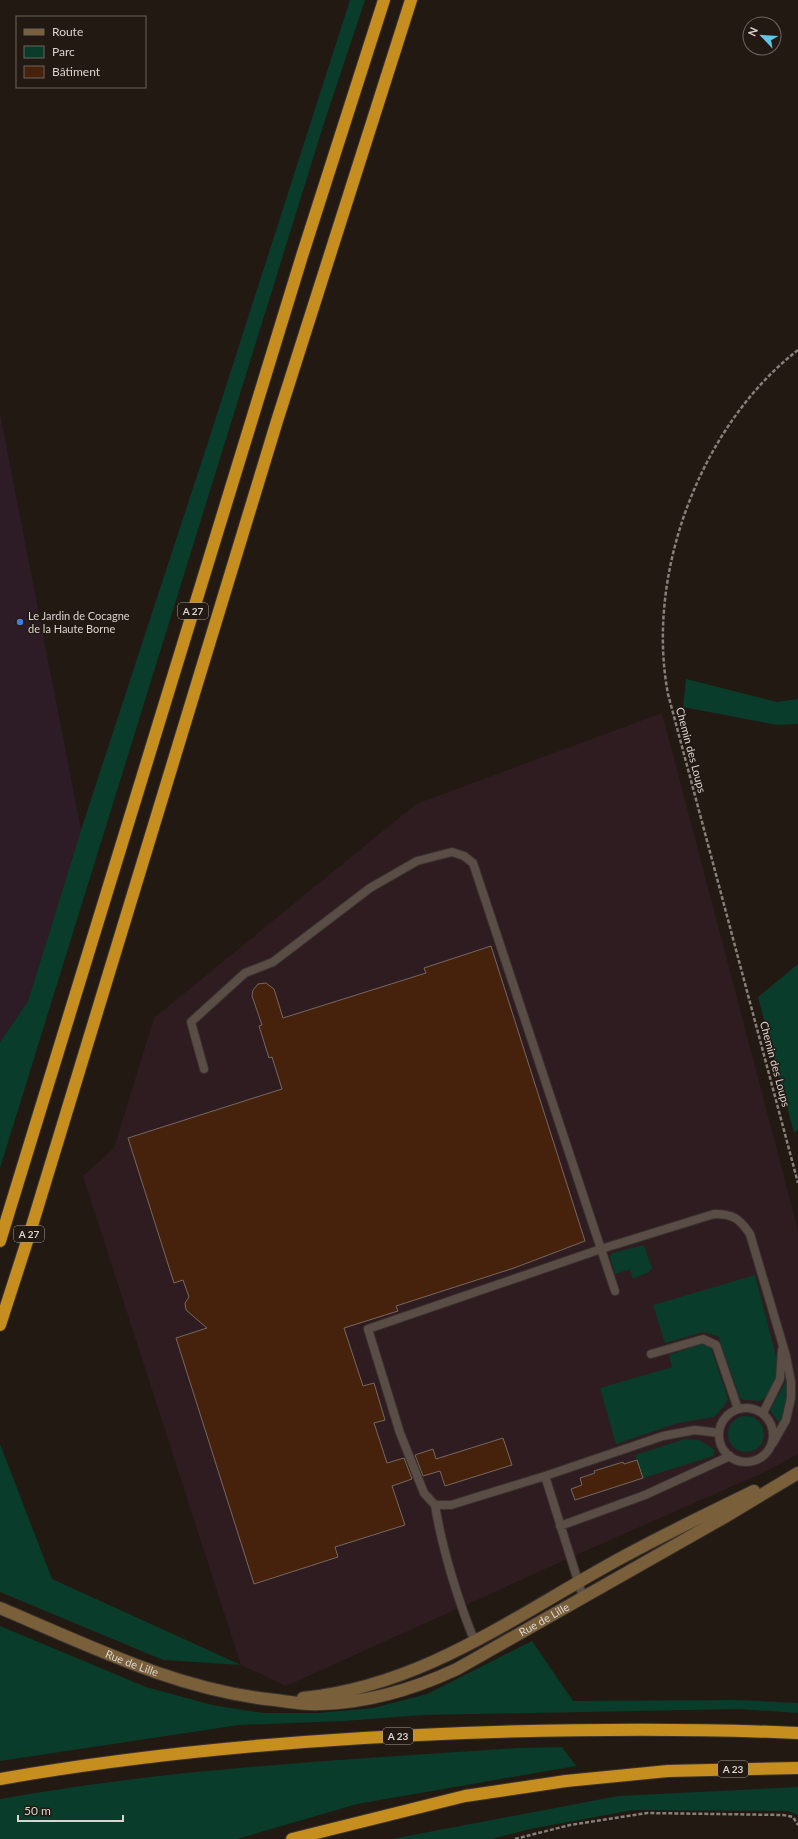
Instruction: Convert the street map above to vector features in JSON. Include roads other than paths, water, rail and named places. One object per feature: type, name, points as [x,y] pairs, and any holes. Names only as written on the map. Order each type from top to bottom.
[{"type":"highway","name":"A 27","points":[[0,1241],[297,271],[384,0]]},
{"type":"highway","name":"A 27","points":[[0,1325],[284,398],[411,0]]},
{"type":"highway","points":[[0,1237],[5,1224]]},
{"type":"highway","name":"A 23","points":[[0,1779],[124,1761],[240,1748],[409,1735],[651,1729],[798,1733]]},
{"type":"highway","name":"A 23","points":[[292,1839],[465,1796],[566,1781],[668,1771],[798,1768]]},
{"type":"main road","name":"Rue de Lille","points":[[270,1700],[316,1696],[385,1681],[427,1666],[475,1642],[578,1582],[671,1532],[798,1471]]},
{"type":"main road","name":"Rue de Lille","points":[[0,1608],[165,1676],[224,1693],[306,1704],[333,1704],[364,1700],[407,1690],[457,1669],[722,1518],[798,1471]]},
{"type":"lane","points":[[204,1069],[191,1022],[244,973],[273,962],[370,888],[417,861],[452,852],[464,856],[473,863],[615,1291]]},
{"type":"lane","points":[[475,1642],[457,1590],[434,1505],[424,1493],[400,1433],[368,1330],[601,1248],[714,1214],[732,1216],[742,1223],[750,1234],[789,1367],[792,1398],[786,1420],[768,1451],[761,1458],[752,1462],[743,1462],[730,1456],[721,1445],[719,1433],[720,1426],[725,1418],[738,1409],[750,1407],[763,1413],[772,1424],[774,1434],[772,1443]]},
{"type":"lane","points":[[651,1354],[703,1339],[716,1345],[738,1409]]},
{"type":"lane","points":[[763,1413],[780,1379],[782,1345]]},
{"type":"lane","points":[[434,1505],[451,1505],[545,1476],[663,1436],[695,1430],[719,1433]]},
{"type":"lane","points":[[560,1526],[645,1495],[730,1456]]},
{"type":"lane","points":[[545,1476],[583,1597]]},
{"type":"place","name":"Le Jardin de Cocagne de la Haute Borne","points":[[20,622]]}]
